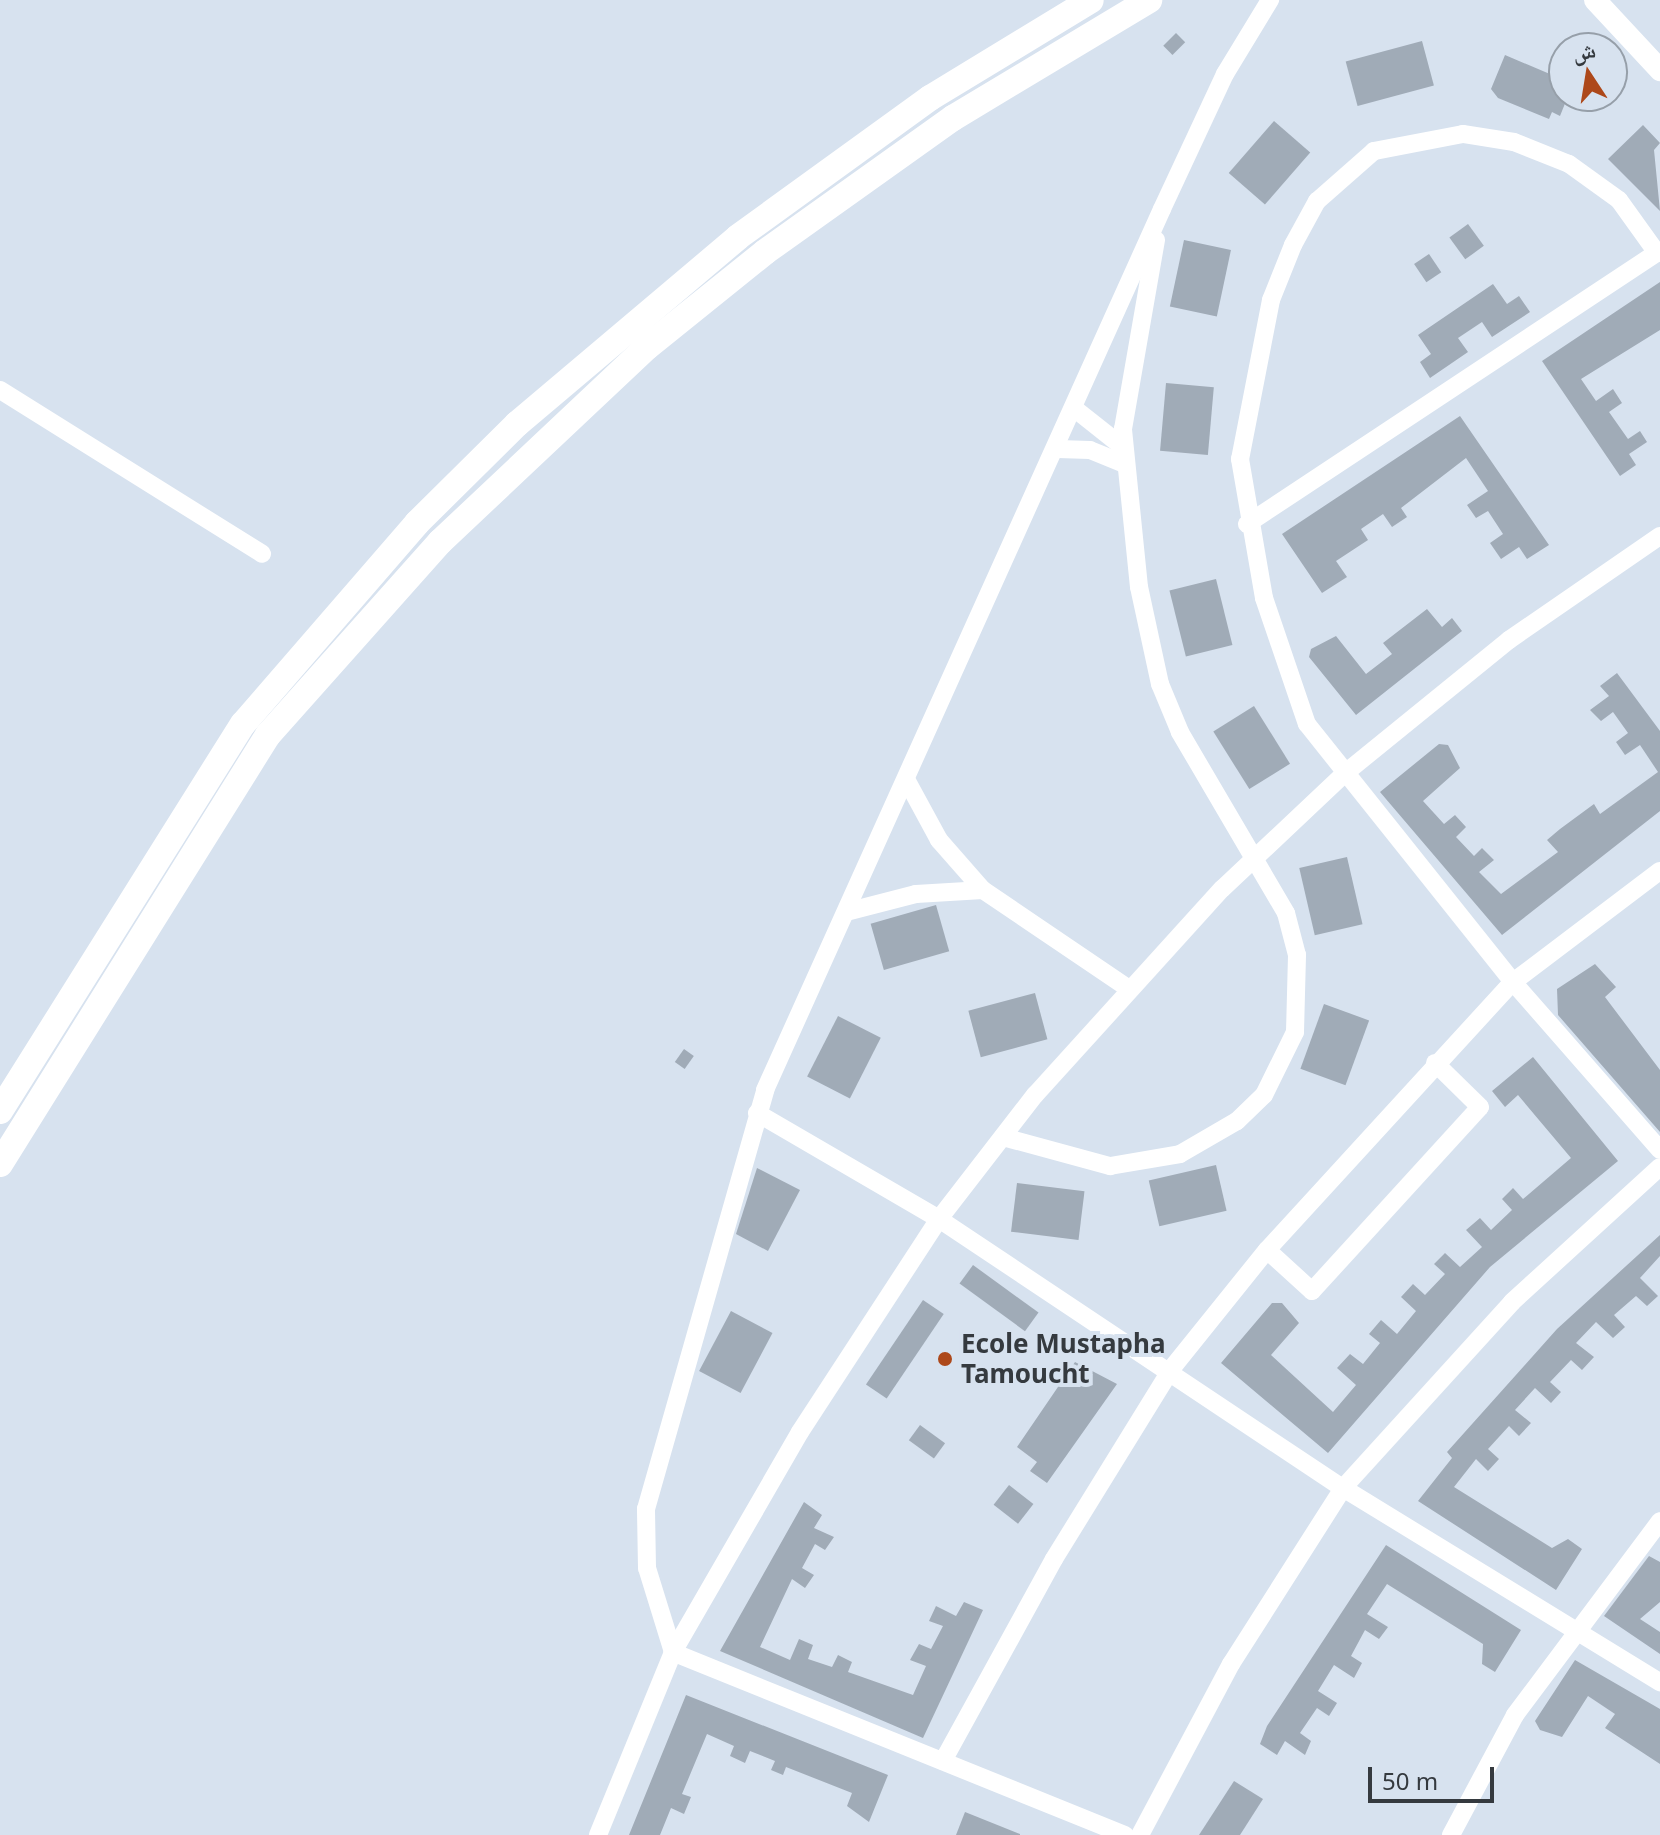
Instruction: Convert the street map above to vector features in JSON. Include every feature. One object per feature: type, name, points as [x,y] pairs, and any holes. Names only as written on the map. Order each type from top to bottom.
[{"type":"highway","points":[[0,1111],[243,724],[417,523],[529,414],[738,237],[930,98],[1091,0]]},
{"type":"highway","points":[[0,1164],[268,735],[440,542],[647,347],[765,252],[953,118],[1149,0]]},
{"type":"main road","points":[[1595,0],[1660,70]]},
{"type":"street","points":[[673,1652],[647,1568],[649,1480],[757,1113],[1058,449],[1162,209],[1225,74],[1270,0]]},
{"type":"street","points":[[1247,524],[1659,252],[1619,200],[1569,164],[1514,142],[1463,134],[1416,138],[1342,172],[1317,201],[1271,300],[1240,459],[1247,524],[1283,666],[1307,724],[1513,982],[1660,1150]]},
{"type":"street","points":[[1003,1137],[1075,1161],[1146,1163],[1212,1138],[1264,1095],[1295,1032],[1297,955],[1286,913],[1160,684],[1123,455],[1162,209]]},
{"type":"street","points":[[0,390],[262,554]]},
{"type":"street","points":[[1075,409],[1123,455]]},
{"type":"street","points":[[1058,449],[1123,455]]},
{"type":"street","points":[[598,1835],[673,1652],[800,1432],[939,1219],[1003,1137],[1128,988],[1253,857],[1344,774],[1509,640],[1660,536]]},
{"type":"street","points":[[907,781],[939,840],[983,890],[1128,988]]},
{"type":"street","points":[[943,1761],[1047,1570],[1172,1368],[1267,1250],[1435,1063],[1513,982],[1660,871]]},
{"type":"street","points":[[850,911],[916,894],[983,890]]},
{"type":"street","points":[[1267,1250],[1312,1291],[1480,1107],[1435,1063]]},
{"type":"street","points":[[757,1113],[939,1219],[1172,1368],[1343,1488],[1660,1682]]},
{"type":"street","points":[[1140,1835],[1231,1664],[1343,1488],[1512,1302],[1660,1167]]},
{"type":"street","points":[[1451,1835],[1515,1715],[1573,1629],[1660,1521]]},
{"type":"street","points":[[673,1652],[1125,1835]]},
{"type":"building","points":[[1176,33],[1185,42],[1172,55],[1163,46]]},
{"type":"building","points":[[1422,41],[1434,85],[1358,106],[1346,61]]},
{"type":"building","points":[[1505,55],[1548,73],[1548,112],[1552,112],[1549,119],[1498,98],[1491,89]]},
{"type":"building","points":[[1274,121],[1310,152],[1265,205],[1229,173]]},
{"type":"building","points":[[1643,125],[1660,143],[1654,150],[1660,211],[1608,159]]},
{"type":"building","points":[[1468,224],[1484,246],[1465,259],[1449,238]]},
{"type":"building","points":[[1184,240],[1231,250],[1217,316],[1170,307]]},
{"type":"building","points":[[1429,254],[1441,272],[1426,282],[1414,264]]},
{"type":"building","points":[[1660,282],[1660,330],[1581,379],[1596,401],[1613,389],[1622,403],[1609,412],[1628,439],[1640,431],[1647,442],[1629,454],[1636,465],[1620,476],[1542,361]]},
{"type":"building","points":[[1493,284],[1507,304],[1519,296],[1530,312],[1492,337],[1482,322],[1458,338],[1468,352],[1430,378],[1420,362],[1431,354],[1418,335]]},
{"type":"building","points":[[1166,383],[1214,387],[1208,455],[1160,451]]},
{"type":"building","points":[[1460,416],[1549,545],[1527,559],[1519,547],[1501,559],[1490,543],[1503,534],[1488,511],[1476,518],[1467,505],[1488,491],[1466,458],[1401,508],[1407,517],[1392,527],[1383,514],[1361,529],[1368,540],[1336,561],[1347,577],[1322,593],[1282,534]]},
{"type":"building","points":[[1216,579],[1232,645],[1186,657],[1169,591]]},
{"type":"building","points":[[1427,609],[1442,627],[1452,618],[1462,631],[1356,715],[1309,657],[1311,649],[1336,636],[1366,674],[1392,654],[1383,643]]},
{"type":"building","points":[[1617,673],[1660,731],[1660,811],[1502,935],[1380,792],[1439,744],[1448,745],[1460,768],[1423,801],[1444,824],[1455,815],[1466,827],[1456,837],[1474,856],[1482,848],[1494,860],[1479,872],[1501,894],[1558,852],[1547,840],[1560,829],[1594,804],[1600,814],[1658,772],[1640,745],[1625,755],[1616,742],[1628,733],[1613,712],[1601,721],[1590,710],[1609,696],[1600,686]]},
{"type":"building","points":[[1254,706],[1290,764],[1249,789],[1213,731]]},
{"type":"building","points":[[1347,857],[1363,924],[1315,935],[1299,868]]},
{"type":"building","points":[[936,905],[949,951],[884,970],[871,924]]},
{"type":"building","points":[[1595,964],[1616,987],[1605,997],[1660,1070],[1660,1132],[1558,1015],[1557,989]]},
{"type":"building","points":[[1035,993],[1047,1039],[981,1057],[968,1011]]},
{"type":"building","points":[[1324,1004],[1369,1020],[1346,1085],[1300,1069]]},
{"type":"building","points":[[838,1016],[881,1038],[850,1098],[807,1077]]},
{"type":"building","points":[[684,1049],[694,1056],[685,1069],[675,1062]]},
{"type":"building","points":[[1533,1057],[1618,1161],[1490,1267],[1328,1453],[1221,1363],[1272,1303],[1282,1303],[1299,1323],[1271,1355],[1333,1412],[1356,1385],[1337,1368],[1350,1354],[1363,1364],[1380,1343],[1369,1334],[1381,1320],[1397,1334],[1416,1311],[1401,1297],[1413,1284],[1425,1295],[1445,1274],[1434,1264],[1445,1253],[1460,1267],[1482,1247],[1466,1230],[1480,1218],[1491,1230],[1512,1210],[1502,1199],[1513,1188],[1523,1199],[1571,1158],[1518,1095],[1505,1107],[1492,1091]]},
{"type":"building","points":[[1216,1165],[1227,1211],[1159,1226],[1149,1181]]},
{"type":"building","points":[[757,1168],[800,1190],[768,1251],[736,1234]]},
{"type":"building","points":[[1017,1183],[1084,1191],[1079,1240],[1011,1232]]},
{"type":"building","points":[[1660,1235],[1660,1256],[1640,1278],[1658,1296],[1647,1306],[1636,1296],[1614,1315],[1625,1327],[1613,1338],[1596,1322],[1576,1343],[1594,1357],[1582,1370],[1571,1360],[1550,1382],[1561,1392],[1551,1403],[1535,1388],[1515,1410],[1531,1423],[1519,1436],[1509,1426],[1488,1449],[1499,1459],[1488,1471],[1476,1459],[1454,1487],[1552,1548],[1568,1539],[1582,1549],[1556,1590],[1418,1501],[1452,1458],[1447,1452],[1557,1329]]},
{"type":"building","points":[[973,1265],[1039,1313],[1025,1331],[959,1284]]},
{"type":"building","points":[[923,1300],[944,1314],[887,1399],[866,1385]]},
{"type":"building","points":[[731,1311],[772,1333],[741,1393],[699,1371]]},
{"type":"building","points":[[1075,1362],[1117,1384],[1047,1483],[1030,1471],[1037,1462],[1017,1447]]},
{"type":"building","points":[[920,1425],[945,1443],[934,1459],[909,1440]]},
{"type":"building","points":[[1009,1485],[1033,1504],[1018,1524],[994,1505]]},
{"type":"building","points":[[804,1502],[822,1515],[814,1528],[834,1537],[825,1550],[815,1544],[802,1568],[814,1575],[805,1588],[792,1579],[760,1647],[790,1660],[799,1639],[813,1645],[808,1659],[832,1667],[838,1655],[852,1662],[848,1672],[913,1695],[926,1666],[910,1660],[919,1644],[931,1649],[943,1626],[929,1621],[936,1606],[956,1616],[964,1602],[983,1610],[923,1738],[720,1651]]},
{"type":"building","points":[[1386,1545],[1521,1630],[1495,1672],[1482,1664],[1483,1644],[1387,1584],[1367,1614],[1388,1627],[1379,1639],[1365,1630],[1351,1656],[1362,1663],[1354,1678],[1334,1665],[1318,1691],[1337,1703],[1329,1716],[1317,1708],[1300,1733],[1311,1741],[1305,1755],[1285,1741],[1277,1755],[1260,1744],[1267,1726]]},
{"type":"building","points":[[1649,1556],[1660,1562],[1660,1602],[1640,1619],[1660,1632],[1660,1654],[1604,1616]]},
{"type":"building","points":[[1575,1660],[1660,1709],[1660,1764],[1605,1728],[1615,1714],[1588,1696],[1562,1737],[1540,1730],[1535,1721]]},
{"type":"building","points":[[686,1695],[888,1775],[869,1822],[847,1806],[852,1793],[786,1767],[783,1775],[771,1770],[775,1761],[750,1751],[745,1763],[730,1756],[734,1746],[707,1734],[682,1794],[691,1797],[684,1814],[671,1808],[660,1835],[629,1835]]},
{"type":"building","points":[[1234,1781],[1263,1799],[1240,1835],[1199,1835]]},
{"type":"building","points":[[965,1812],[1020,1834],[1020,1835],[956,1835]]},
{"type":"place","name":"Ecole Mustapha Tamoucht","points":[[945,1359]]}]
